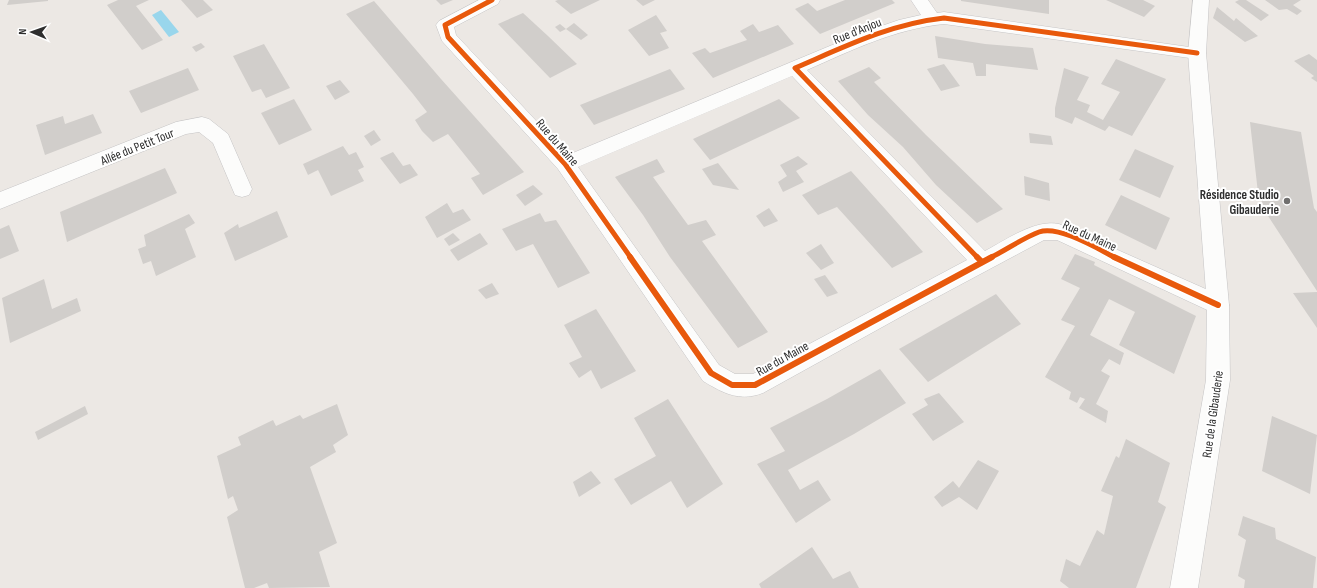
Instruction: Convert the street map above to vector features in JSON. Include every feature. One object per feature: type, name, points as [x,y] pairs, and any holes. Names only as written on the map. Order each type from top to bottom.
[{"type":"street","name":"Rue du Maine","points":[[492,0],[445,25],[448,37],[565,164],[711,373],[732,385],[755,385],[1040,232],[1056,231],[1218,305]]},
{"type":"street","points":[[919,0],[932,18]]},
{"type":"street","name":"Rue de la Gibauderie","points":[[1184,588],[1218,380],[1218,305],[1197,53],[1201,0]]},
{"type":"street","name":"Rue d'Anjou","points":[[565,164],[863,39],[904,24],[932,18],[959,19],[1197,53]]},
{"type":"street","points":[[795,68],[982,262]]},
{"type":"street","name":"Allée du Petit Tour","points":[[0,201],[183,127],[202,124],[221,139],[242,189]]},
{"type":"water","points":[[161,10],[179,32],[169,37],[152,15]]},
{"type":"building","points":[[9,0],[48,0],[48,1],[7,5]]},
{"type":"building","points":[[118,0],[149,0],[136,6],[163,40],[142,50],[107,5]]},
{"type":"building","points":[[181,0],[203,0],[213,10],[197,18]]},
{"type":"building","points":[[436,0],[453,0],[441,5]]},
{"type":"building","points":[[600,0],[571,14],[555,1]]},
{"type":"building","points":[[636,0],[655,0],[643,6]]},
{"type":"building","points":[[845,0],[892,0],[895,3],[820,34],[795,9],[808,3],[817,11]]},
{"type":"building","points":[[1049,0],[1049,14],[961,1]]},
{"type":"building","points":[[1106,0],[1143,0],[1155,6],[1144,17]]},
{"type":"building","points":[[1239,0],[1246,0],[1269,15],[1261,21],[1235,2]]},
{"type":"building","points":[[1265,0],[1301,0],[1293,5],[1302,11],[1297,15],[1287,9],[1279,10]]},
{"type":"building","points":[[374,1],[524,172],[483,195],[471,178],[480,174],[448,134],[433,142],[422,131],[415,120],[427,112],[346,14]]},
{"type":"building","points":[[1217,7],[1234,21],[1236,18],[1258,36],[1245,42],[1213,18]]},
{"type":"building","points":[[523,13],[577,64],[550,78],[498,24]]},
{"type":"building","points":[[656,15],[667,31],[660,33],[669,48],[649,56],[628,30]]},
{"type":"building","points":[[574,23],[588,35],[581,40],[566,29]]},
{"type":"building","points":[[560,24],[566,29],[560,32],[555,27]]},
{"type":"building","points":[[753,24],[759,32],[778,25],[794,44],[713,78],[692,53],[705,48],[710,53],[747,40],[740,31]]},
{"type":"building","points":[[935,36],[985,44],[1033,48],[1038,70],[986,64],[986,76],[976,76],[973,63],[938,58]]},
{"type":"building","points":[[201,43],[205,47],[196,52],[192,47]]},
{"type":"building","points":[[264,44],[290,88],[266,98],[261,89],[252,92],[233,56]]},
{"type":"building","points":[[1309,54],[1317,60],[1317,82],[1311,78],[1314,76],[1294,61]]},
{"type":"building","points":[[1116,59],[1166,79],[1132,136],[1109,126],[1105,131],[1075,117],[1072,124],[1055,117],[1055,108],[1064,68],[1089,77],[1077,100],[1090,105],[1087,112],[1103,120],[1120,92],[1101,84]]},
{"type":"building","points":[[944,64],[960,86],[941,91],[927,69]]},
{"type":"building","points":[[869,67],[881,78],[874,82],[926,135],[1003,209],[977,223],[936,185],[903,147],[868,115],[838,81]]},
{"type":"building","points":[[188,68],[199,90],[141,113],[129,91]]},
{"type":"building","points":[[670,69],[685,89],[594,125],[580,105]]},
{"type":"building","points":[[340,80],[350,92],[335,100],[326,86]]},
{"type":"building","points":[[294,99],[312,130],[279,145],[261,113]]},
{"type":"building","points":[[779,99],[800,118],[710,160],[693,139]]},
{"type":"building","points":[[93,114],[102,133],[45,155],[36,125],[63,116],[65,124]]},
{"type":"building","name":"Résidence Studio Gibauderie","points":[[1250,122],[1301,132],[1314,208],[1317,212],[1317,291],[1268,216],[1258,193]]},
{"type":"building","points":[[374,130],[381,140],[371,146],[364,136]]},
{"type":"building","points":[[1029,133],[1051,136],[1053,145],[1030,143]]},
{"type":"building","points":[[343,146],[349,155],[356,152],[364,167],[358,170],[364,181],[331,196],[318,170],[308,175],[303,164]]},
{"type":"building","points":[[1135,149],[1174,166],[1160,198],[1119,180]]},
{"type":"building","points":[[393,152],[403,166],[410,164],[418,175],[400,184],[380,158]]},
{"type":"building","points":[[798,156],[808,164],[796,171],[804,182],[783,192],[778,182],[787,176],[780,165]]},
{"type":"building","points":[[657,159],[665,172],[653,177],[688,225],[706,220],[716,235],[702,241],[768,332],[738,348],[670,257],[643,215],[615,177]]},
{"type":"building","points":[[718,163],[739,190],[713,185],[702,169]]},
{"type":"building","points":[[165,168],[177,193],[67,242],[60,212]]},
{"type":"building","points":[[851,171],[923,252],[892,268],[837,207],[818,215],[802,195]]},
{"type":"building","points":[[1024,176],[1049,183],[1050,201],[1025,195]]},
{"type":"building","points":[[533,185],[543,194],[525,206],[516,195]]},
{"type":"building","points":[[1121,195],[1170,218],[1156,250],[1105,225]]},
{"type":"building","points":[[447,203],[453,213],[463,209],[471,220],[437,238],[425,217]]},
{"type":"building","points":[[769,208],[778,221],[764,227],[756,216]]},
{"type":"building","points":[[277,211],[288,237],[235,261],[224,233],[238,224],[239,228]]},
{"type":"building","points":[[540,213],[545,222],[556,220],[590,273],[558,288],[533,244],[516,251],[502,229]]},
{"type":"building","points":[[189,214],[195,223],[185,229],[196,257],[156,276],[151,261],[143,264],[138,249],[146,246],[144,235]]},
{"type":"building","points":[[9,225],[19,251],[0,259],[0,229]]},
{"type":"building","points":[[453,233],[460,240],[449,246],[444,239]]},
{"type":"building","points":[[480,233],[488,244],[458,261],[450,250]]},
{"type":"building","points":[[821,244],[834,263],[821,270],[806,253]]},
{"type":"building","points":[[1075,254],[1095,262],[1094,265],[1196,316],[1174,374],[1119,345],[1135,312],[1109,299],[1090,335],[1124,353],[1120,365],[1109,359],[1101,371],[1110,376],[1096,404],[1108,411],[1106,423],[1079,408],[1085,399],[1080,397],[1077,403],[1069,399],[1071,392],[1045,377],[1075,326],[1061,320],[1080,288],[1061,279]]},
{"type":"building","points":[[825,275],[838,293],[827,297],[814,279]]},
{"type":"building","points":[[44,279],[52,309],[77,298],[81,311],[10,343],[2,298]]},
{"type":"building","points":[[492,283],[499,294],[486,299],[478,290]]},
{"type":"building","points":[[1317,292],[1317,328],[1293,293]]},
{"type":"building","points":[[996,294],[1021,324],[928,382],[899,349]]},
{"type":"building","points":[[596,309],[636,371],[601,389],[591,370],[579,378],[569,363],[582,357],[564,325]]},
{"type":"building","points":[[880,369],[906,403],[854,434],[788,470],[800,490],[818,480],[831,500],[796,523],[757,464],[785,451],[770,428],[827,399]]},
{"type":"building","points":[[939,393],[964,422],[933,441],[912,414],[928,405],[924,399]]},
{"type":"building","points":[[668,399],[723,484],[687,508],[671,481],[631,505],[614,479],[656,456],[634,418]]},
{"type":"building","points":[[337,404],[348,435],[333,445],[336,452],[310,467],[337,543],[319,552],[330,587],[269,588],[267,583],[254,588],[245,588],[227,517],[238,510],[233,496],[228,499],[217,456],[241,445],[238,437],[273,420],[276,426],[300,415],[303,419]]},
{"type":"building","points":[[85,406],[88,414],[38,440],[35,432]]},
{"type":"building","points":[[1272,416],[1317,435],[1310,494],[1262,471]]},
{"type":"building","points":[[1126,439],[1170,463],[1158,502],[1166,507],[1136,588],[1069,588],[1060,581],[1066,559],[1080,566],[1097,530],[1104,535],[1113,496],[1101,491],[1116,456],[1119,458]]},
{"type":"building","points":[[978,460],[999,471],[977,510],[959,497],[942,507],[934,497],[953,481],[959,488]]},
{"type":"building","points":[[591,471],[601,483],[579,497],[573,482]]},
{"type":"building","points":[[1243,516],[1275,528],[1276,539],[1316,557],[1313,588],[1244,588],[1245,580],[1238,576],[1246,540],[1238,535]]},
{"type":"building","points":[[812,547],[833,579],[850,571],[859,588],[761,588],[759,584]]},
{"type":"cycle path","points":[[492,0],[445,25],[448,37],[565,164],[711,373],[732,385],[755,385],[905,303],[1040,232],[1054,231],[1062,233],[1218,305]]},
{"type":"cycle path","points":[[982,262],[795,68],[849,44],[886,30],[924,20],[944,18],[1197,53]]},
{"type":"place","name":"Résidence Studio Gibauderie","points":[[1287,201]]}]
